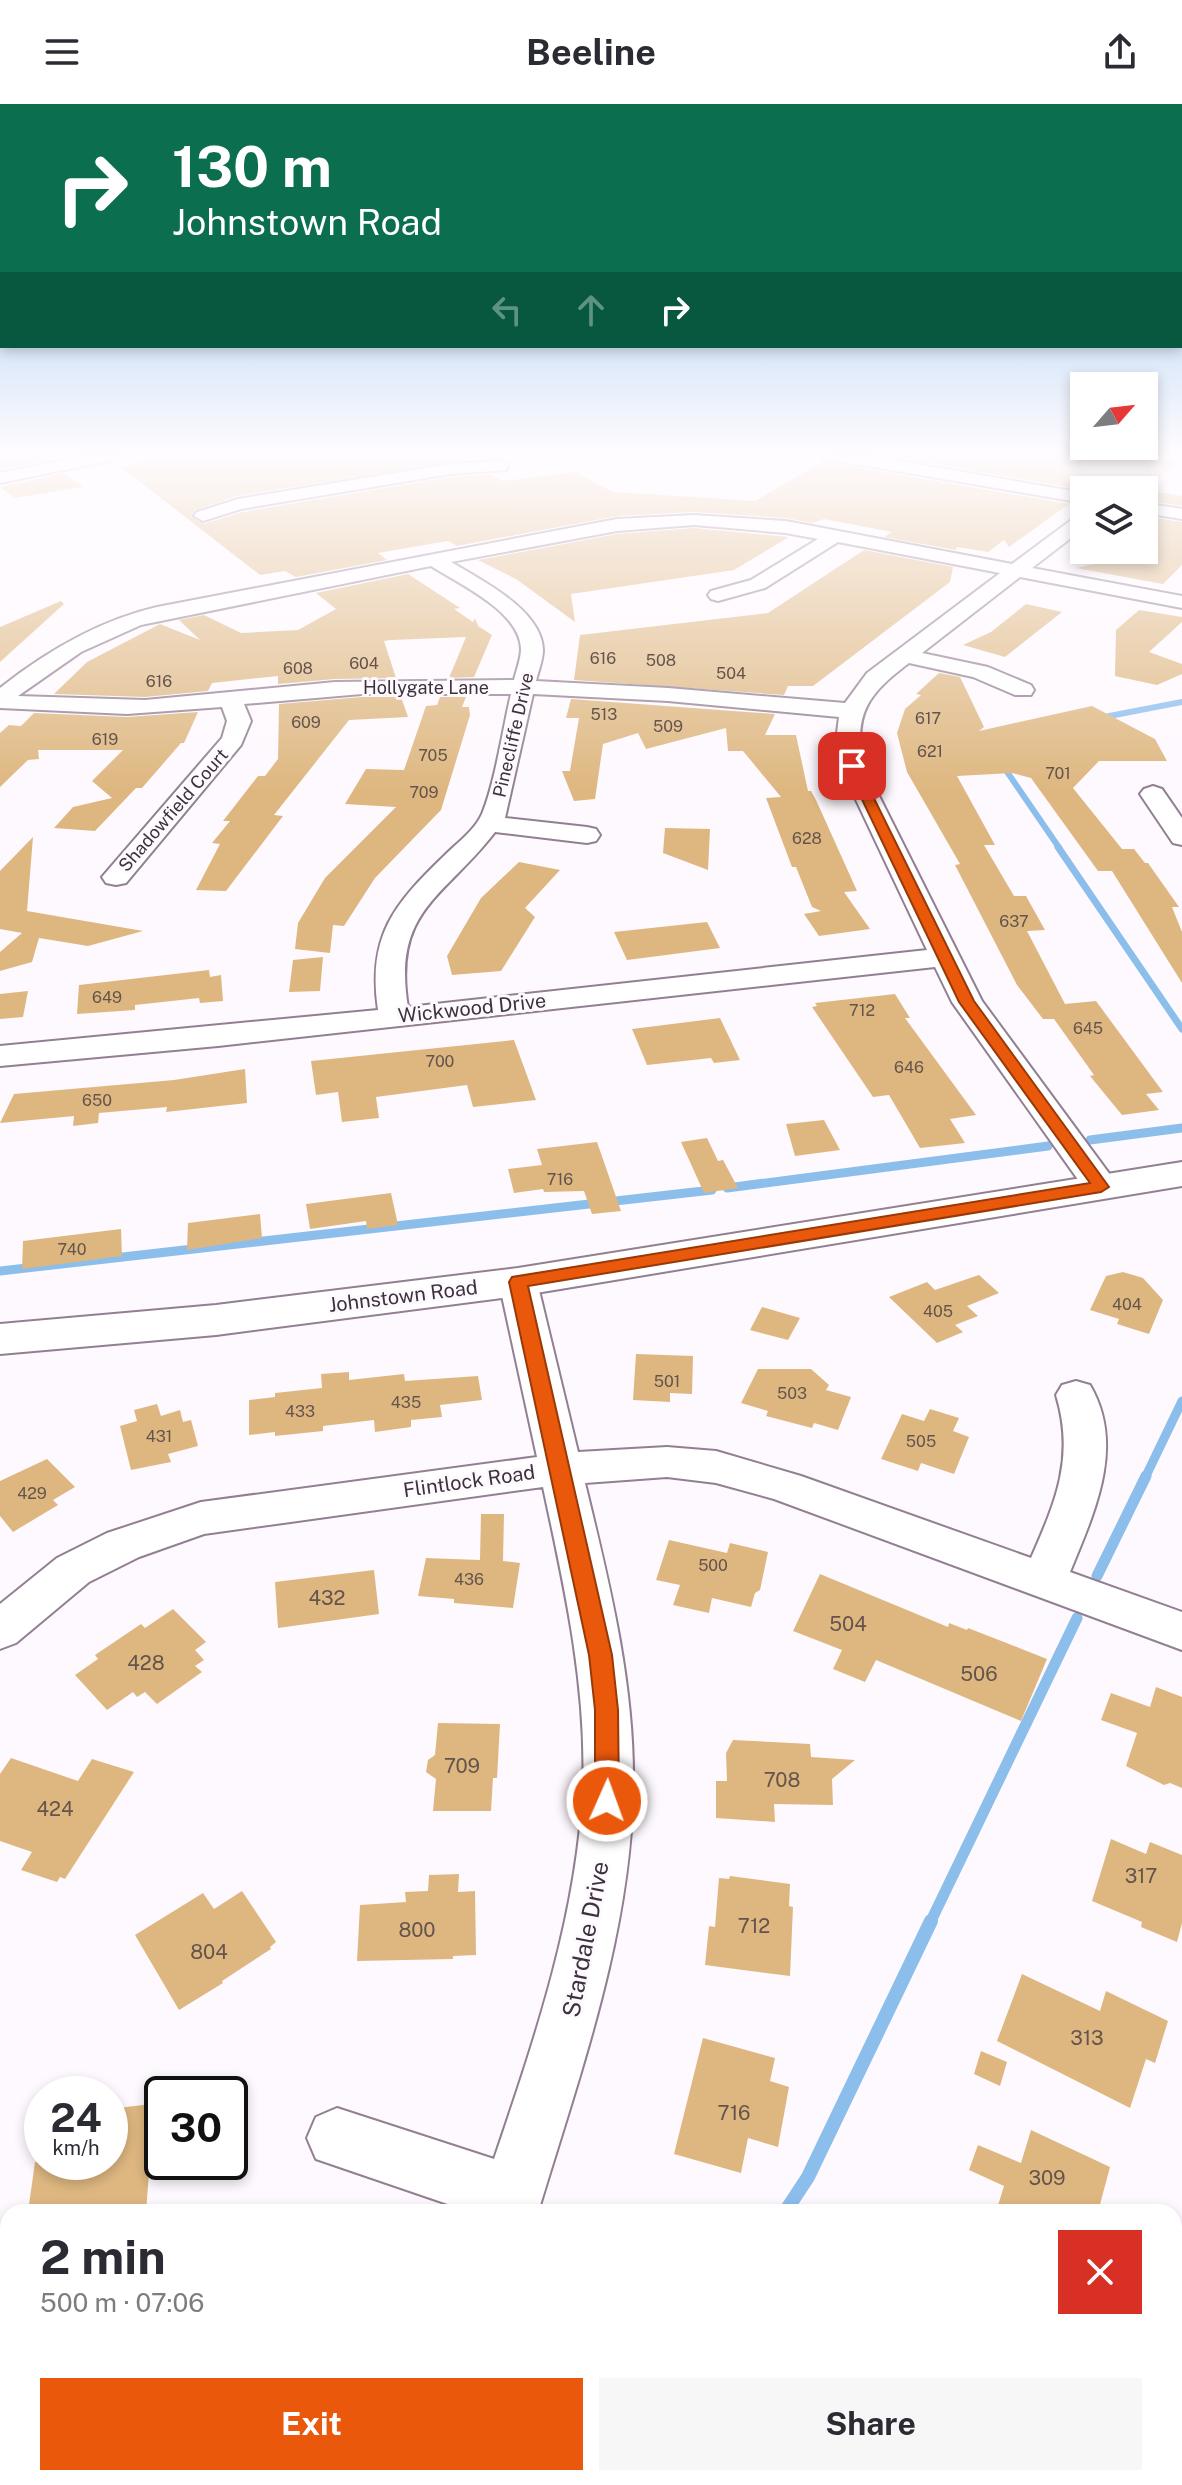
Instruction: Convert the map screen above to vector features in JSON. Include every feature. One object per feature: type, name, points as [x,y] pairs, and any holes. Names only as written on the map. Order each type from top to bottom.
[{"type":"main road","name":"Johnstown Road","points":[[0,1339],[216,1320],[518,1282],[1182,1174]]},
{"type":"street","points":[[0,700],[49,659],[109,628],[157,613],[389,567]]},
{"type":"street","name":"Pinecliffe Drive","points":[[394,1017],[388,956],[398,926],[411,905],[489,824],[502,794],[532,650],[522,622],[499,602],[445,567]]},
{"type":"street","points":[[718,595],[758,584],[785,567]]},
{"type":"street","points":[[1000,567],[1182,602]]},
{"type":"street","points":[[1019,567],[904,655],[862,693],[851,711],[846,744],[852,766],[944,957],[986,1031],[1101,1187]]},
{"type":"street","points":[[253,593],[271,609]]},
{"type":"street","points":[[904,655],[980,672],[1023,690]]},
{"type":"street","name":"Hollygate Lane","points":[[0,700],[123,707],[358,687],[525,687],[686,694],[851,711]]},
{"type":"street","name":"Shadowfield Court","points":[[116,877],[233,740],[239,721],[231,699]]},
{"type":"street","points":[[1153,794],[1182,837]]},
{"type":"street","points":[[489,824],[587,835]]},
{"type":"street","name":"Wickwood Drive","points":[[0,1056],[944,957]]},
{"type":"street","name":"Stardale Drive","points":[[510,2204],[584,1968],[606,1832],[608,1769],[600,1655],[518,1282]]},
{"type":"street","points":[[1044,1581],[1083,1483],[1087,1436],[1076,1395]]},
{"type":"street","name":"Flintlock Road","points":[[0,1630],[73,1570],[123,1545],[201,1518],[560,1469],[667,1462],[716,1467],[786,1487],[1182,1631]]},
{"type":"street","points":[[337,2138],[510,2204]]},
{"type":"building","points":[[250,567],[349,567],[296,577],[285,571],[260,575]]},
{"type":"building","points":[[492,567],[739,567],[571,594],[575,622],[516,579]]},
{"type":"building","points":[[838,567],[953,567],[950,582],[813,686],[788,686],[784,695],[574,680],[580,635],[768,613]]},
{"type":"building","points":[[1180,567],[1163,584],[1076,568]]},
{"type":"building","points":[[408,574],[460,608],[454,609],[473,622],[475,618],[478,626],[492,635],[474,677],[449,678],[466,637],[391,640],[384,641],[396,678],[278,684],[278,676],[212,683],[208,691],[145,697],[54,694],[87,662],[160,624],[200,640],[179,620],[204,615],[241,633],[298,630],[336,609],[316,593]]},
{"type":"building","points":[[61,601],[64,604],[0,662],[0,627]]},
{"type":"building","points":[[1026,604],[1062,612],[1005,657],[963,645],[991,632]]},
{"type":"building","points":[[1139,610],[1182,617],[1182,622],[1149,652],[1182,664],[1182,674],[1157,685],[1115,676],[1116,630]]},
{"type":"building","points":[[939,673],[960,677],[984,727],[979,731],[1092,706],[1155,739],[1167,761],[1099,761],[1073,788],[1122,849],[1134,849],[1148,863],[1179,907],[1172,907],[1182,932],[1182,983],[1112,871],[1098,871],[1031,778],[1012,773],[957,776],[995,845],[984,845],[1014,896],[1026,896],[1045,930],[1027,931],[1065,1004],[1096,1001],[1163,1092],[1146,1094],[1159,1110],[1122,1115],[1090,1076],[1094,1075],[1054,1019],[1043,1019],[1017,985],[955,865],[960,864],[907,772],[897,733],[905,709]]},
{"type":"building","points":[[401,697],[408,717],[349,720],[274,815],[283,816],[226,891],[196,890],[220,844],[212,843],[230,821],[223,821],[258,776],[265,776],[278,759],[279,704]]},
{"type":"building","points":[[440,697],[466,697],[462,707],[469,707],[470,715],[441,810],[375,878],[344,926],[333,925],[330,953],[295,949],[298,923],[325,878],[396,807],[345,804],[366,769],[404,770],[426,706],[437,705]]},
{"type":"building","points":[[571,699],[775,714],[765,735],[796,735],[808,791],[816,800],[857,891],[844,892],[870,929],[819,936],[804,914],[821,911],[812,907],[796,867],[792,867],[766,798],[781,797],[743,751],[728,751],[726,728],[646,749],[638,733],[603,744],[595,799],[574,801],[562,771],[570,771],[579,718],[566,718]]},
{"type":"building","points":[[198,712],[184,743],[142,788],[136,788],[95,831],[54,828],[73,807],[112,798],[92,781],[123,750],[38,750],[39,759],[28,760],[0,787],[0,733],[9,725],[21,726],[34,713],[127,717]]},
{"type":"building","points":[[665,828],[710,829],[708,870],[663,853]]},
{"type":"building","points":[[33,837],[27,911],[143,931],[88,946],[39,938],[32,962],[0,971],[0,952],[22,933],[0,929],[0,871]]},
{"type":"building","points":[[519,862],[560,870],[525,908],[535,917],[501,971],[452,975],[447,956],[481,898]]},
{"type":"building","points":[[707,922],[720,948],[627,960],[614,932]]},
{"type":"building","points":[[323,957],[320,991],[289,992],[293,960]]},
{"type":"building","points":[[209,970],[210,977],[221,975],[223,1001],[200,1003],[199,998],[135,1005],[135,1010],[77,1014],[79,985]]},
{"type":"building","points":[[28,991],[23,1017],[0,1019],[0,994]]},
{"type":"building","points":[[895,994],[910,1018],[905,1018],[976,1115],[950,1119],[965,1143],[920,1148],[889,1095],[873,1097],[812,1007],[817,1006],[815,1003]]},
{"type":"building","points":[[720,1018],[740,1060],[714,1063],[711,1058],[647,1065],[632,1029]]},
{"type":"building","points":[[514,1040],[536,1100],[473,1107],[467,1085],[376,1097],[379,1118],[342,1122],[338,1092],[316,1095],[311,1061]]},
{"type":"building","points":[[245,1069],[247,1103],[166,1112],[167,1107],[99,1113],[98,1123],[73,1126],[74,1116],[0,1123],[14,1094],[174,1080]]},
{"type":"building","points":[[824,1120],[840,1150],[795,1156],[786,1124]]},
{"type":"building","points":[[707,1138],[718,1161],[723,1160],[738,1188],[704,1193],[681,1142]]},
{"type":"building","points":[[597,1142],[621,1211],[592,1214],[584,1191],[544,1192],[543,1189],[514,1193],[508,1169],[542,1165],[537,1149]]},
{"type":"building","points":[[391,1193],[398,1225],[367,1229],[366,1221],[310,1229],[306,1204]]},
{"type":"building","points":[[260,1214],[262,1238],[187,1250],[188,1223]]},
{"type":"building","points":[[121,1229],[122,1256],[22,1269],[23,1241]]},
{"type":"building","points":[[1123,1272],[1143,1278],[1163,1300],[1149,1334],[1117,1324],[1119,1319],[1090,1310],[1106,1276]]},
{"type":"building","points":[[979,1275],[999,1293],[967,1306],[978,1316],[955,1325],[963,1332],[937,1343],[889,1297],[927,1282],[935,1290]]},
{"type":"building","points":[[762,1307],[800,1318],[788,1340],[750,1330]]},
{"type":"building","points":[[636,1354],[693,1356],[692,1394],[670,1393],[670,1402],[633,1400]]},
{"type":"building","points":[[758,1369],[811,1369],[829,1385],[826,1390],[851,1397],[838,1430],[814,1423],[812,1428],[766,1416],[768,1411],[741,1403]]},
{"type":"building","points":[[349,1372],[349,1380],[404,1374],[405,1381],[478,1376],[482,1400],[440,1405],[442,1417],[411,1420],[411,1427],[375,1432],[374,1420],[323,1426],[323,1431],[275,1436],[275,1432],[249,1435],[249,1400],[275,1397],[275,1393],[322,1388],[321,1374]]},
{"type":"building","points":[[157,1404],[161,1416],[180,1410],[183,1422],[191,1420],[198,1446],[168,1454],[171,1462],[131,1470],[120,1426],[137,1421],[134,1410]]},
{"type":"building","points":[[930,1409],[959,1418],[953,1431],[969,1437],[954,1474],[921,1463],[918,1471],[881,1459],[902,1414],[924,1421]]},
{"type":"building","points":[[47,1459],[75,1487],[53,1500],[58,1505],[13,1532],[0,1516],[0,1481]]},
{"type":"building","points":[[481,1514],[504,1514],[503,1561],[520,1563],[513,1608],[454,1603],[454,1599],[418,1596],[426,1558],[480,1560]]},
{"type":"building","points":[[669,1540],[727,1553],[730,1543],[768,1552],[760,1590],[755,1593],[751,1607],[712,1598],[709,1613],[673,1605],[680,1585],[656,1580]]},
{"type":"building","points":[[374,1570],[379,1614],[278,1628],[275,1582]]},
{"type":"building","points":[[820,1574],[948,1627],[949,1623],[968,1628],[1047,1659],[1021,1721],[876,1660],[865,1682],[833,1669],[842,1650],[793,1631]]},
{"type":"building","points":[[173,1609],[206,1642],[195,1650],[204,1660],[195,1666],[202,1672],[157,1704],[145,1692],[137,1697],[133,1692],[107,1710],[75,1675],[98,1659],[95,1655],[141,1624],[145,1628]]},
{"type":"building","points":[[1156,1687],[1182,1697],[1182,1788],[1170,1783],[1164,1785],[1126,1766],[1137,1733],[1101,1720],[1111,1693],[1150,1707]]},
{"type":"building","points":[[438,1723],[500,1724],[497,1778],[493,1778],[491,1811],[433,1811],[436,1779],[426,1772],[428,1760],[435,1755]]},
{"type":"building","points":[[733,1740],[810,1744],[811,1757],[855,1760],[832,1779],[833,1805],[774,1804],[775,1822],[716,1818],[716,1781],[727,1781],[726,1753]]},
{"type":"building","points":[[11,1758],[78,1781],[92,1759],[134,1772],[65,1879],[60,1877],[57,1882],[21,1870],[32,1852],[0,1841],[0,1774]]},
{"type":"building","points":[[1111,1839],[1146,1854],[1150,1842],[1182,1855],[1182,1923],[1177,1942],[1141,1927],[1142,1922],[1092,1901]]},
{"type":"building","points":[[459,1874],[458,1892],[475,1891],[476,1955],[453,1956],[453,1959],[357,1961],[360,1905],[406,1902],[405,1892],[428,1891],[429,1875]]},
{"type":"building","points":[[730,1876],[790,1884],[789,1906],[793,1907],[790,1976],[705,1965],[709,1926],[715,1927],[719,1878],[729,1879]]},
{"type":"building","points":[[242,1891],[276,1942],[271,1949],[223,1983],[179,2010],[135,1935],[203,1893],[214,1909]]},
{"type":"building","points":[[1022,1974],[1100,2011],[1106,1991],[1168,2021],[1155,2063],[1146,2059],[1130,2108],[997,2041]]},
{"type":"building","points":[[703,2038],[775,2058],[770,2081],[789,2087],[778,2147],[748,2138],[741,2173],[674,2154]]},
{"type":"building","points":[[981,2051],[1007,2062],[1000,2086],[974,2074]]},
{"type":"building","points":[[144,2105],[144,2180],[148,2180],[147,2204],[29,2204],[32,2180],[128,2180],[128,2107]]},
{"type":"building","points":[[1031,2130],[1110,2167],[1100,2204],[998,2204],[1004,2186],[969,2170],[978,2145],[1021,2163]]},
{"type":"waterway","points":[[1099,718],[1182,702]]},
{"type":"waterway","points":[[1001,763],[1060,849]]},
{"type":"waterway","points":[[1058,847],[1182,1029]]},
{"type":"waterway","points":[[1090,1140],[1182,1128]]},
{"type":"waterway","points":[[727,1188],[1048,1146]]},
{"type":"waterway","points":[[0,1271],[712,1190]]},
{"type":"waterway","points":[[1145,1478],[1182,1401]]},
{"type":"waterway","points":[[1097,1576],[1146,1476]]},
{"type":"waterway","points":[[930,1923],[1077,1618]]},
{"type":"waterway","points":[[790,2204],[808,2177],[931,1921]]},
{"type":"route","points":[[607,1801],[606,1710],[600,1655],[573,1521],[518,1282],[1101,1187],[967,1002],[852,766]]}]
